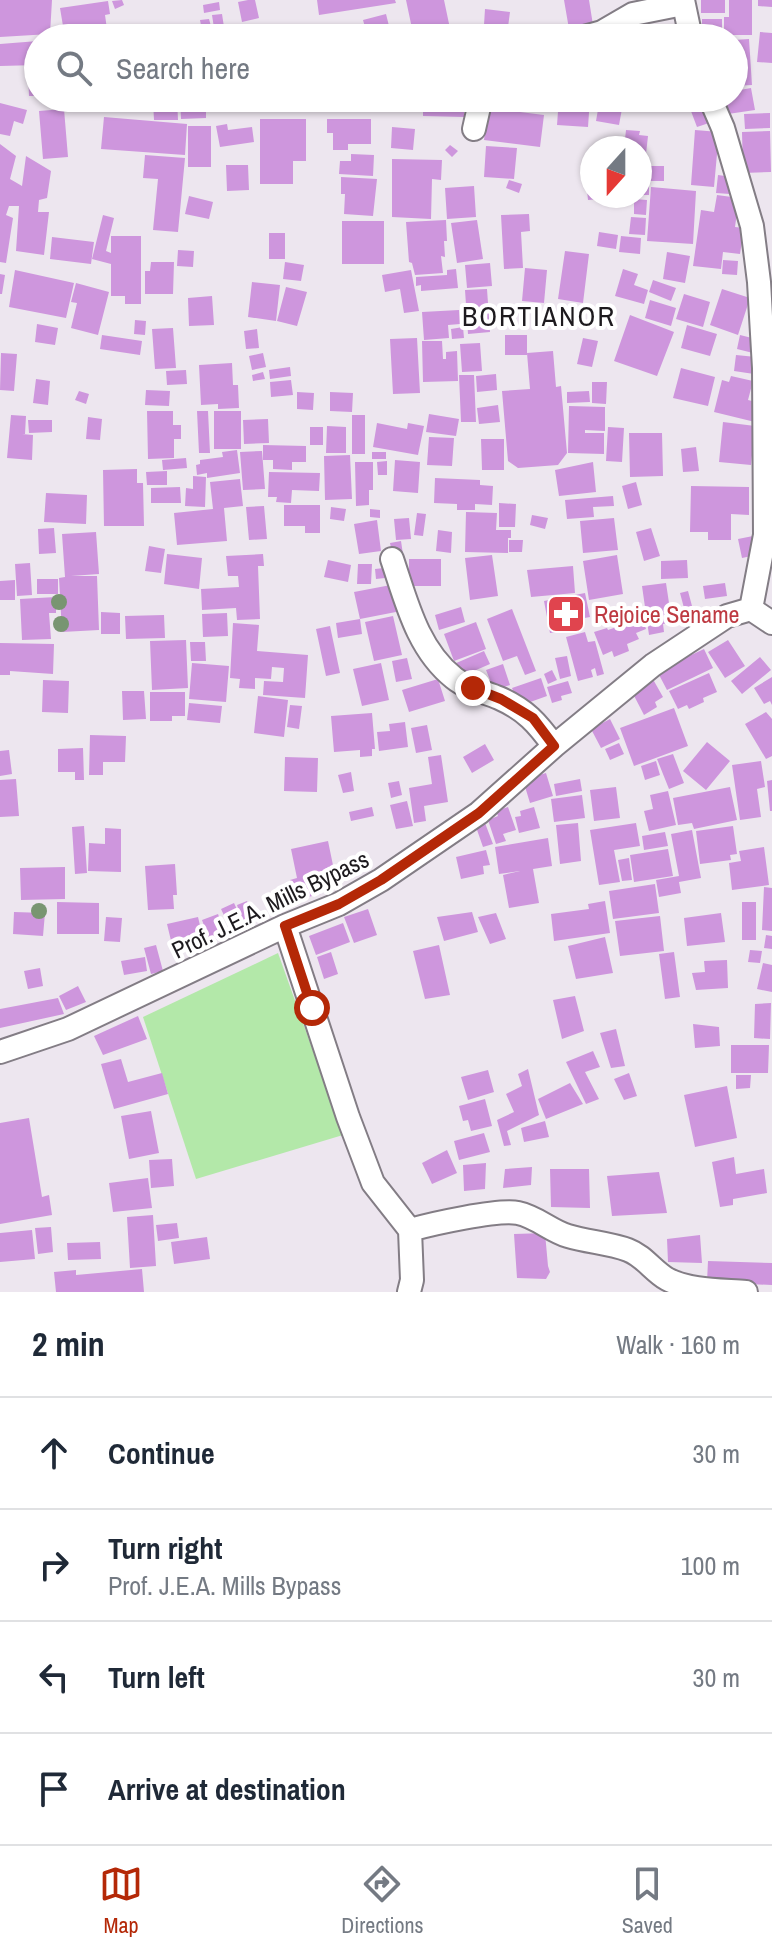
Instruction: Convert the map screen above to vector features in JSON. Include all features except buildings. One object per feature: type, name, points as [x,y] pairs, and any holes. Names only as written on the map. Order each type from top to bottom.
[{"type":"street","points":[[616,24],[633,14],[683,2],[688,24]]},
{"type":"street","points":[[474,129],[478,112]]},
{"type":"street","points":[[716,112],[752,226],[759,282],[764,368],[765,535],[751,609],[772,623]]},
{"type":"street","points":[[752,226],[772,237]]},
{"type":"street","points":[[392,559],[412,620],[437,660],[454,678],[501,699],[533,718],[554,746]]},
{"type":"street","name":"Prof. J.E.A. Mills Bypass","points":[[0,1052],[68,1029],[285,926],[339,904],[381,880],[479,813],[554,746],[653,665],[727,616],[751,609]]},
{"type":"street","points":[[285,926],[373,1183],[410,1230],[412,1280],[409,1292]]},
{"type":"street","points":[[410,1230],[431,1224],[518,1213],[545,1223],[567,1236],[628,1250],[641,1256],[665,1278],[676,1282],[715,1290],[746,1292]]},
{"type":"green space","points":[[278,953],[343,1135],[196,1179],[143,1017]]},
{"type":"place","name":"Rejoice Sename","points":[[566,614]]},
{"type":"district","name":"BORTIANOR","points":[[539,316]]},
{"type":"route","points":[[312,1008],[285,926],[339,904],[381,880],[479,813],[554,746],[533,718],[501,699],[473,688]]}]
